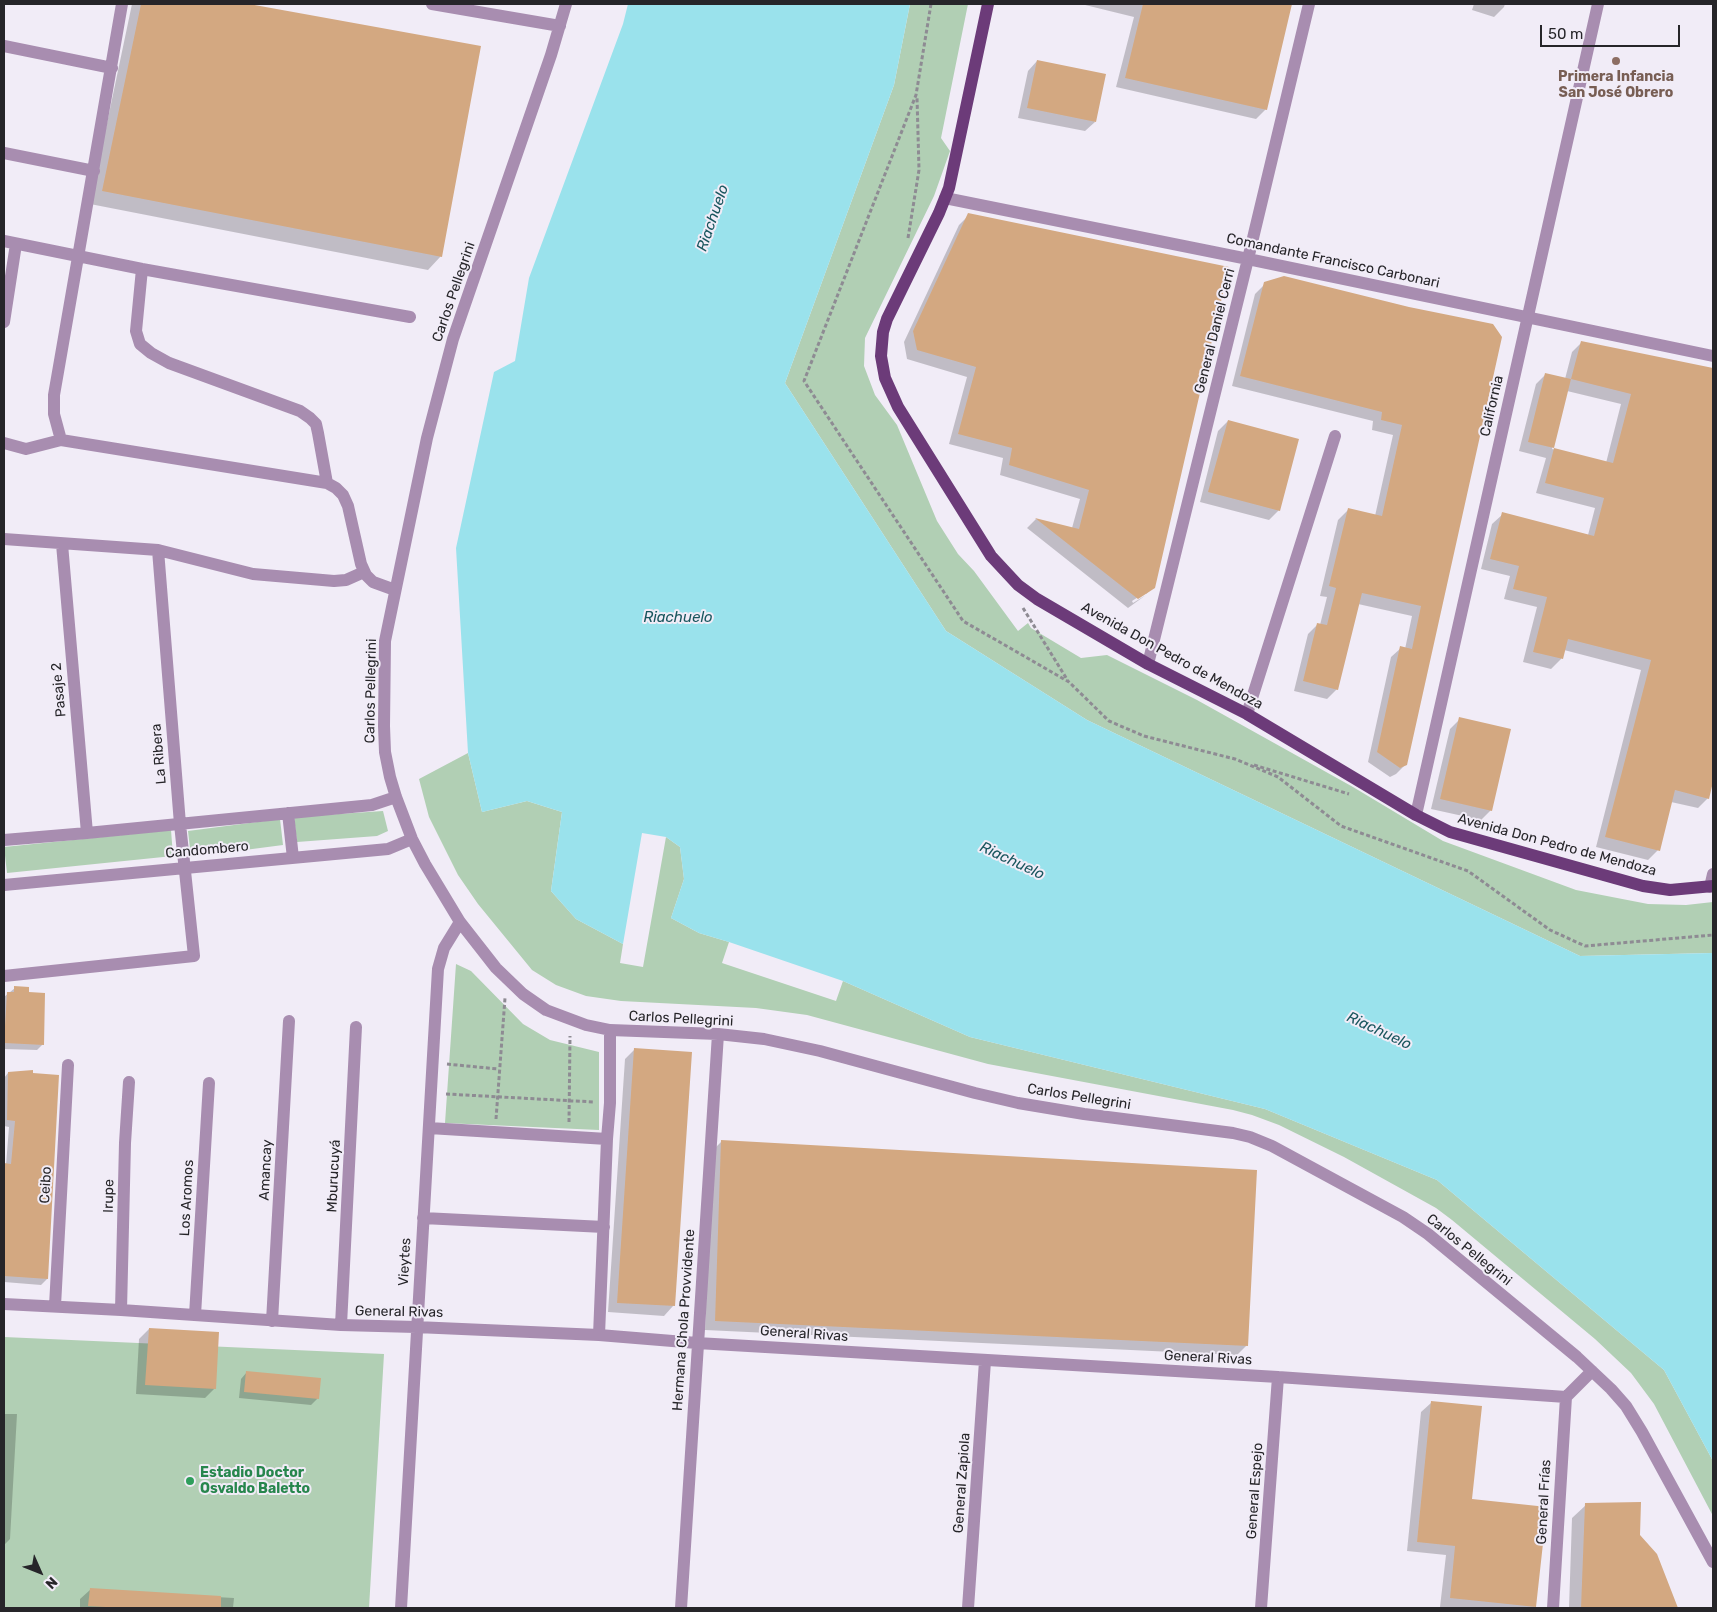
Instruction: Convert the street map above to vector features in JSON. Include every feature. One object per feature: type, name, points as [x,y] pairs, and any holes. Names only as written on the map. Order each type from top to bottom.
[{"type":"main road","name":"Avenida Don Pedro de Mendoza","points":[[988,4],[952,176],[945,198],[892,309],[883,332],[881,350],[885,378],[898,408],[991,556],[1009,576],[1037,599],[1148,664],[1247,714],[1416,815],[1450,832],[1643,886],[1670,890],[1712,887]]},
{"type":"street","points":[[61,440],[54,414],[54,395],[122,4]]},
{"type":"street","points":[[432,4],[560,26]]},
{"type":"street","name":"Carlos Pellegrini","points":[[566,4],[551,55],[453,339],[427,438],[385,641],[385,752],[396,797],[412,839],[425,864],[460,922],[477,946],[507,980],[523,994],[546,1010],[570,1020],[610,1030],[718,1034],[764,1039],[820,1050],[974,1093],[1018,1103],[1084,1114],[1233,1133],[1250,1137],[1272,1146],[1403,1217],[1428,1234],[1592,1371],[1611,1389],[1630,1412],[1713,1562]]},
{"type":"street","name":"General Daniel Cerri","points":[[1148,664],[1309,4]]},
{"type":"street","name":"California","points":[[1416,815],[1598,4]]},
{"type":"street","points":[[4,46],[112,68]]},
{"type":"street","points":[[4,153],[94,170]]},
{"type":"street","name":"Comandante Francisco Carbonari","points":[[945,198],[1713,356]]},
{"type":"street","points":[[4,322],[10,242],[142,269],[410,317]]},
{"type":"street","points":[[142,269],[136,331],[140,344],[169,363],[300,411],[310,418],[316,424],[327,483]]},
{"type":"street","points":[[1247,714],[1335,436]]},
{"type":"street","points":[[4,443],[26,449],[61,440],[327,483],[336,488],[348,506],[364,572],[374,582],[395,590]]},
{"type":"street","points":[[4,538],[158,550],[253,574],[334,581],[346,580],[364,572]]},
{"type":"street","name":"Pasaje 2","points":[[62,544],[87,833]]},
{"type":"street","name":"La Ribera","points":[[4,976],[194,956],[180,824],[158,550]]},
{"type":"street","name":"Candombero","points":[[4,840],[372,805],[396,797]]},
{"type":"street","points":[[288,813],[293,858]]},
{"type":"street","name":"Candombero","points":[[4,885],[388,849],[412,839]]},
{"type":"street","points":[[1712,887],[1713,874]]},
{"type":"street","name":"Vieytes","points":[[400,1608],[438,970],[444,948],[460,922]]},
{"type":"street","name":"Amancay","points":[[272,1321],[289,1020]]},
{"type":"street","name":"Mburucuyá","points":[[341,1325],[356,1027]]},
{"type":"street","points":[[599,1335],[610,1103],[610,1030]]},
{"type":"street","name":"Hermana Chola Provvidente","points":[[682,1608],[697,1343],[718,1034]]},
{"type":"street","name":"Ceibo","points":[[55,1306],[68,1065]]},
{"type":"street","name":"Irupe","points":[[121,1310],[125,1143],[129,1082]]},
{"type":"street","name":"Los Aromos","points":[[195,1315],[209,1083]]},
{"type":"street","points":[[429,1128],[607,1139]]},
{"type":"street","points":[[423,1218],[604,1227]]},
{"type":"street","name":"General Rivas","points":[[4,1304],[341,1325],[599,1335],[697,1343],[1278,1377],[1566,1397]]},
{"type":"street","name":"General Zapiola","points":[[968,1608],[985,1361]]},
{"type":"street","points":[[1566,1397],[1592,1371]]},
{"type":"street","name":"General Espejo","points":[[1262,1608],[1278,1377]]},
{"type":"street","name":"General Frías","points":[[1553,1608],[1566,1397]]},
{"type":"path","points":[[907,246],[919,170],[916,94],[931,4]]},
{"type":"path","points":[[916,94],[804,381],[963,621],[1069,682],[1109,721],[1144,736],[1235,759],[1349,794]]},
{"type":"path","points":[[1235,759],[1278,777],[1341,826],[1468,871],[1550,930],[1586,946],[1713,935]]},
{"type":"path","points":[[495,1132],[498,1069],[507,980]]},
{"type":"path","points":[[569,1136],[570,1020]]},
{"type":"path","points":[[433,1063],[498,1069]]},
{"type":"path","points":[[431,1093],[610,1103]]},
{"type":"green space","points":[[910,4],[968,4],[941,138],[950,151],[934,196],[865,338],[864,366],[875,395],[897,425],[937,521],[958,554],[974,571],[1018,631],[1028,623],[1031,628],[1081,658],[1107,655],[1197,700],[1353,787],[1443,841],[1576,890],[1648,904],[1686,905],[1713,902],[1713,953],[1580,956],[1087,720],[946,631],[785,383],[894,85]]},
{"type":"green space","points":[[468,753],[482,812],[527,801],[562,812],[551,891],[576,919],[623,944],[620,963],[643,967],[666,837],[680,847],[684,879],[671,918],[699,933],[729,942],[722,963],[836,1001],[843,981],[970,1037],[1265,1109],[1437,1180],[1664,1370],[1713,1461],[1713,1516],[1654,1404],[1631,1373],[1595,1339],[1436,1208],[1344,1157],[1279,1125],[1233,1110],[988,1064],[807,1015],[756,1008],[621,1001],[586,996],[556,985],[532,970],[478,904],[458,875],[429,817],[419,779]]},
{"type":"green space","points":[[383,811],[388,831],[377,836],[297,842],[294,817]]},
{"type":"green space","points":[[280,819],[283,845],[191,857],[188,831]]},
{"type":"green space","points":[[171,830],[173,856],[7,873],[4,847]]},
{"type":"green space","points":[[456,964],[471,971],[523,1024],[550,1040],[599,1052],[599,1130],[445,1123]]},
{"type":"green space","name":"Estadio Doctor Osvaldo Baletto","points":[[4,1337],[384,1354],[369,1608],[4,1608]]},
{"type":"water","name":"Riachuelo","points":[[628,4],[910,4],[894,85],[785,383],[946,631],[1087,720],[1580,956],[1713,953],[1713,1461],[1664,1370],[1437,1180],[1265,1109],[970,1037],[843,981],[699,933],[671,918],[684,879],[680,847],[666,837],[642,833],[623,944],[576,919],[551,891],[562,812],[527,801],[482,812],[468,753],[456,548],[494,372],[515,361],[529,278],[623,24]]},
{"type":"building","points":[[141,4],[249,4],[481,46],[442,257],[102,191]]},
{"type":"building","points":[[1143,4],[1292,4],[1267,110],[1125,78]]},
{"type":"building","points":[[1037,60],[1106,74],[1096,122],[1027,108]]},
{"type":"building","points":[[968,213],[1229,267],[1155,588],[1138,599],[1035,518],[1079,529],[1089,490],[1009,465],[1012,448],[958,434],[976,367],[917,350],[913,331]]},
{"type":"building","points":[[1284,276],[1409,307],[1493,324],[1502,337],[1407,765],[1400,768],[1377,752],[1400,646],[1412,649],[1421,606],[1362,593],[1338,690],[1303,681],[1317,623],[1327,625],[1336,588],[1329,586],[1348,508],[1382,516],[1402,425],[1381,420],[1382,412],[1240,376],[1264,282]]},
{"type":"building","points":[[1581,341],[1713,368],[1713,782],[1709,799],[1675,790],[1660,851],[1605,837],[1651,660],[1568,639],[1563,659],[1533,652],[1547,597],[1513,589],[1519,566],[1490,559],[1502,512],[1594,536],[1604,498],[1545,483],[1554,448],[1613,463],[1631,394],[1571,379]]},
{"type":"building","points":[[1545,373],[1571,379],[1554,448],[1528,442]]},
{"type":"building","points":[[1228,420],[1299,439],[1280,511],[1208,492]]},
{"type":"building","points":[[1459,717],[1511,729],[1492,811],[1440,799]]},
{"type":"building","points":[[14,986],[29,987],[29,992],[45,993],[44,1045],[4,1043],[7,992],[14,992]]},
{"type":"building","points":[[634,1048],[692,1052],[675,1306],[617,1303]]},
{"type":"building","points":[[33,1070],[33,1073],[59,1075],[48,1279],[4,1276],[4,1163],[11,1164],[15,1121],[7,1120],[8,1072]]},
{"type":"building","points":[[721,1140],[1257,1170],[1248,1346],[715,1321]]},
{"type":"building","points":[[149,1328],[219,1332],[216,1389],[145,1385]]},
{"type":"building","points":[[246,1371],[321,1378],[319,1399],[244,1392]]},
{"type":"building","points":[[1431,1401],[1482,1406],[1472,1499],[1547,1507],[1536,1607],[1450,1598],[1455,1546],[1417,1542]]},
{"type":"building","points":[[1641,1502],[1640,1535],[1657,1554],[1678,1608],[1581,1608],[1585,1503]]},
{"type":"building","points":[[90,1588],[221,1596],[221,1608],[88,1606]]},
{"type":"place","name":"Primera Infancia San José Obrero","points":[[1616,61]]},
{"type":"place","name":"Estadio Doctor Osvaldo Baletto","points":[[190,1481]]}]
